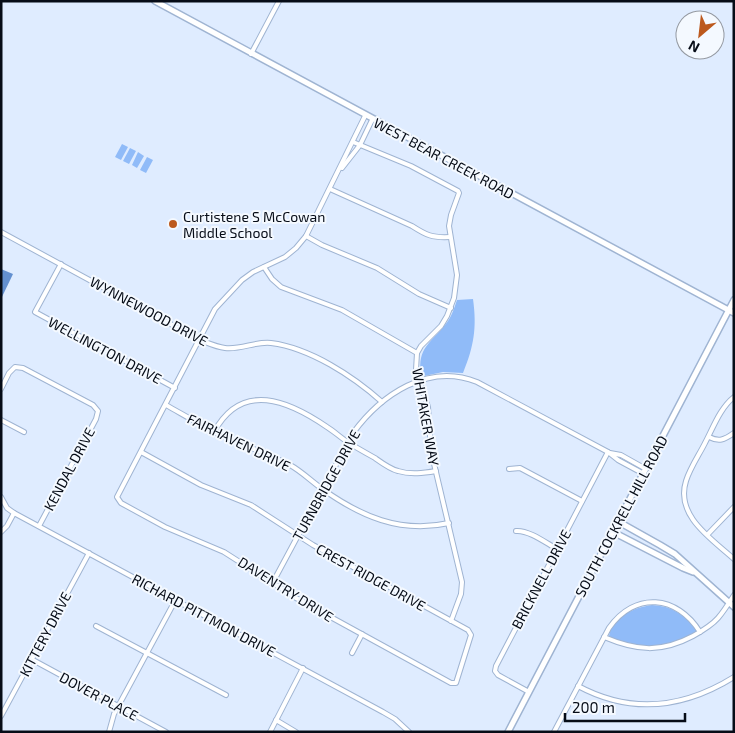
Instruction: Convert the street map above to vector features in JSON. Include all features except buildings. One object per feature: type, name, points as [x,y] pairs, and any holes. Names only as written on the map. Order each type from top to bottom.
[{"type":"main road","name":"WEST BEAR CREEK ROAD","points":[[155,1],[372,120],[731,312]]},
{"type":"main road","name":"SOUTH COCKRELL HILL ROAD","points":[[508,732],[731,312],[734,300]]},
{"type":"main road","points":[[619,522],[660,544],[680,559],[734,608]]},
{"type":"main road","points":[[613,532],[693,572]]},
{"type":"street","points":[[251,54],[279,1]]},
{"type":"street","points":[[141,452],[216,309],[231,290],[253,272],[291,253],[306,236],[365,116]]},
{"type":"street","points":[[337,174],[360,145],[372,120]]},
{"type":"street","name":"WHITAKER WAY","points":[[353,142],[411,166],[458,190],[459,194],[449,226],[457,275],[454,298],[441,326],[421,346],[418,353],[416,370],[428,407],[431,451],[462,582],[461,594],[451,621]]},
{"type":"street","points":[[330,189],[412,226],[424,234],[433,237],[450,236]]},
{"type":"street","name":"WYNNEWOOD DRIVE","points":[[1,232],[200,340],[214,346],[227,348],[270,343],[306,353],[348,376],[382,402]]},
{"type":"street","points":[[306,236],[322,245],[377,268],[419,294],[451,308]]},
{"type":"street","name":"WELLINGTON DRIVE","points":[[61,264],[35,312],[175,388]]},
{"type":"street","points":[[264,267],[272,280],[281,287],[342,310],[418,353]]},
{"type":"street","name":"KENDAL DRIVE","points":[[1,388],[15,367],[23,368],[92,405],[98,411],[39,526]]},
{"type":"street","name":"TURNBRIDGE DRIVE","points":[[272,584],[348,442],[363,420],[382,402],[419,381],[452,375],[477,382],[608,452],[621,456],[645,471]]},
{"type":"street","points":[[734,398],[723,409],[686,480],[684,497],[691,518],[734,559]]},
{"type":"street","points":[[214,432],[224,416],[233,408],[257,400],[269,399],[286,404],[306,414],[348,442],[398,471],[416,474],[436,472]]},
{"type":"street","name":"FAIRHAVEN DRIVE","points":[[166,405],[214,432],[274,457],[295,468],[322,489],[359,511],[389,523],[406,527],[425,527],[449,523]]},
{"type":"street","points":[[1,420],[24,432]]},
{"type":"street","points":[[709,437],[722,440],[734,434]]},
{"type":"street","name":"DAVENTRY DRIVE","points":[[141,452],[117,497],[121,504],[165,527],[232,556],[272,584],[451,683],[456,683]]},
{"type":"street","name":"CREST RIDGE DRIVE","points":[[141,452],[201,484],[251,505],[298,536],[470,632],[471,635],[456,683]]},
{"type":"street","name":"BRICKNELL DRIVE","points":[[529,692],[498,675],[495,671],[496,666],[608,452]]},
{"type":"street","points":[[510,469],[520,468],[582,501]]},
{"type":"street","name":"RICHARD PITTMON DRIVE","points":[[1,498],[7,508],[14,513],[383,712],[395,719],[409,732]]},
{"type":"street","points":[[708,534],[734,506]]},
{"type":"street","points":[[1,532],[7,526],[14,513]]},
{"type":"street","points":[[516,531],[527,533],[557,549]]},
{"type":"street","name":"KITTERY DRIVE","points":[[1,716],[89,552]]},
{"type":"street","points":[[604,638],[631,646],[659,648],[679,644],[718,619],[734,595]]},
{"type":"street","points":[[109,732],[111,721],[118,707],[176,599]]},
{"type":"street","points":[[554,732],[604,638],[621,614],[635,606],[650,602],[669,605],[684,612],[691,618],[700,632]]},
{"type":"street","points":[[96,626],[226,695]]},
{"type":"street","points":[[352,652],[362,634]]},
{"type":"street","name":"DOVER PLACE","points":[[31,659],[166,732]]},
{"type":"street","points":[[270,732],[303,668]]},
{"type":"street","points":[[578,686],[612,700],[632,704],[653,705],[690,699],[734,677]]},
{"type":"street","points":[[276,720],[296,732]]},
{"type":"shaded area","points":[[122,144],[128,147],[121,160],[115,157]]},
{"type":"shaded area","points":[[130,148],[136,151],[129,164],[123,161]]},
{"type":"shaded area","points":[[138,152],[144,156],[137,168],[132,165]]},
{"type":"shaded area","points":[[147,157],[153,160],[146,173],[140,170]]},
{"type":"shaded area","points":[[1,269],[13,274],[1,299]]},
{"type":"shaded area","points":[[473,299],[474,337],[463,373],[443,372],[424,376],[421,374],[420,365],[426,346],[447,322],[457,300]]},
{"type":"shaded area","points":[[652,605],[671,609],[682,615],[696,629],[696,632],[676,642],[653,646],[630,644],[609,636],[614,623],[619,618],[638,608]]},
{"type":"place","name":"Curtistene S McCowan Middle School","points":[[173,224]]}]
